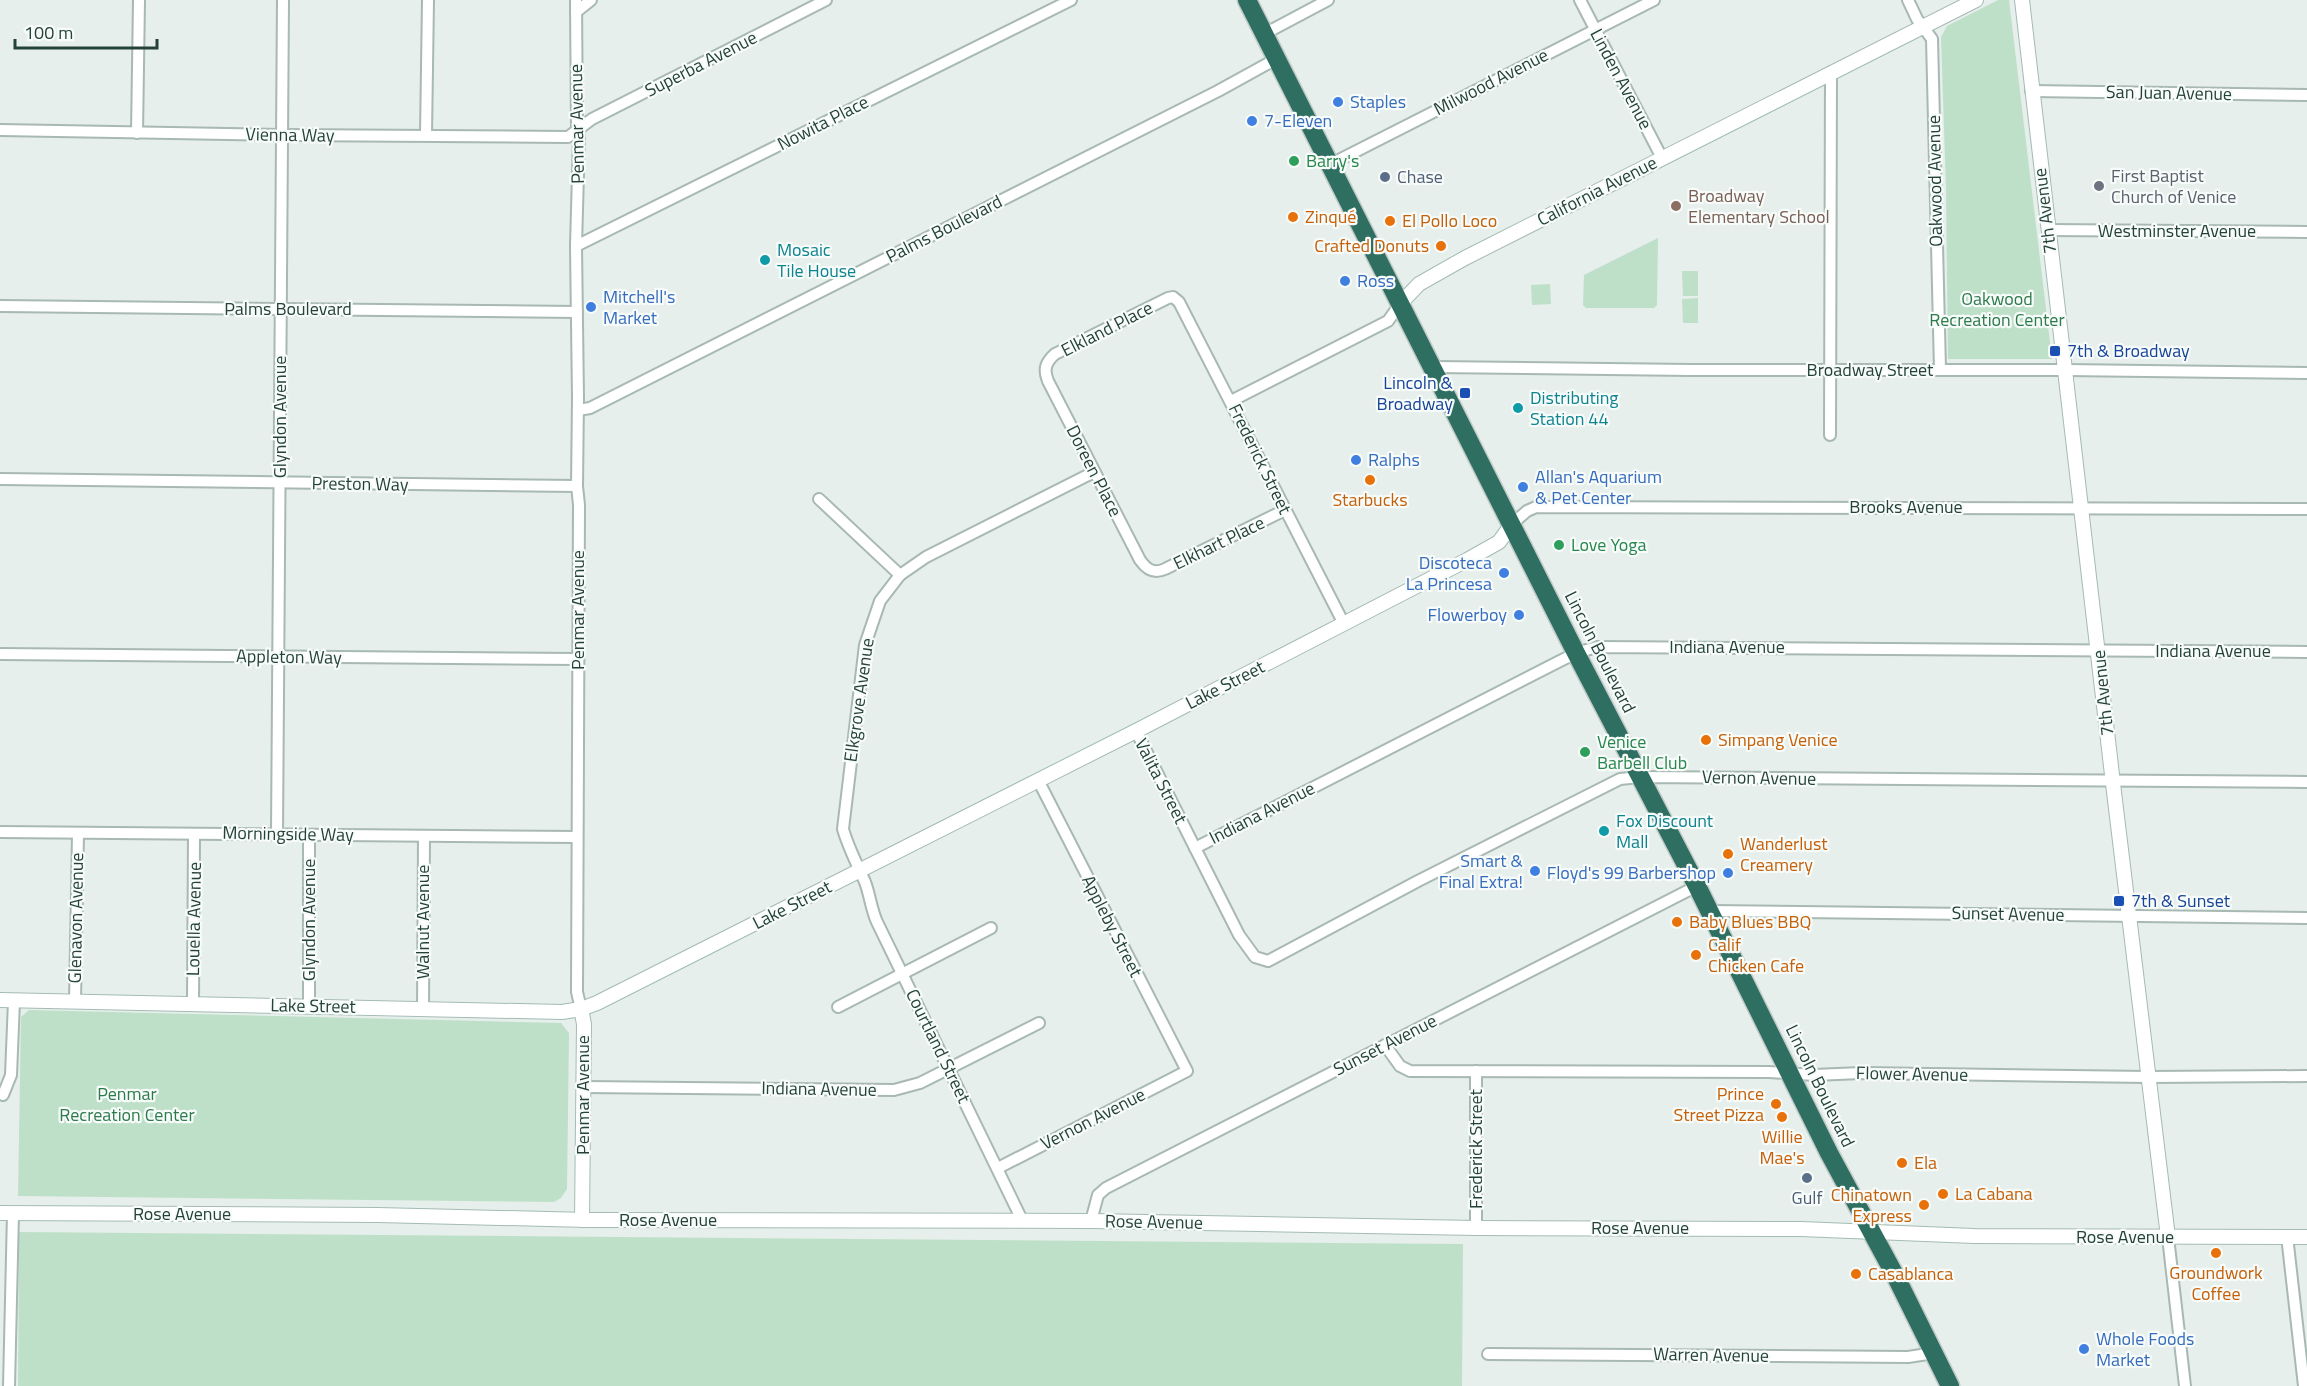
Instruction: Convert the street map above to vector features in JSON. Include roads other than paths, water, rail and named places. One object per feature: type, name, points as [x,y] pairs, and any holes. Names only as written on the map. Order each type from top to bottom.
[{"type":"highway","name":"Lincoln Boulevard","points":[[1246,0],[1576,653],[1697,886],[1832,1159],[1872,1232],[1950,1386]]},
{"type":"street","points":[[137,133],[139,0]]},
{"type":"street","name":"Glyndon Avenue","points":[[277,833],[283,0]]},
{"type":"street","points":[[426,135],[428,0]]},
{"type":"street","name":"Penmar Avenue","points":[[576,0],[577,130],[579,137],[576,246],[579,505],[577,992],[584,1024],[582,1220]]},
{"type":"street","points":[[576,12],[591,0]]},
{"type":"street","name":"Superba Avenue","points":[[577,130],[592,119],[826,0]]},
{"type":"street","name":"Nowita Place","points":[[576,246],[1071,0]]},
{"type":"street","points":[[1264,34],[1328,0]]},
{"type":"street","name":"Linden Avenue","points":[[1580,0],[1662,158]]},
{"type":"street","name":"Milwood Avenue","points":[[1329,165],[1654,0]]},
{"type":"street","name":"Oakwood Avenue","points":[[1908,0],[1932,39],[1940,369]]},
{"type":"street","name":"California Avenue","points":[[1231,401],[1388,321],[1419,284],[1465,258],[1976,0]]},
{"type":"street","name":"7th Avenue","points":[[2022,0],[2185,1386]]},
{"type":"street","name":"Palms Boulevard","points":[[578,410],[590,408],[1218,91],[1276,59]]},
{"type":"street","points":[[1830,435],[1831,72]]},
{"type":"street","name":"San Juan Avenue","points":[[2031,91],[2307,95]]},
{"type":"street","name":"Vienna Way","points":[[0,130],[567,137],[577,130]]},
{"type":"street","name":"Westminster Avenue","points":[[2048,230],[2307,232]]},
{"type":"street","name":"Elkland Place","points":[[1045,367],[1056,354],[1173,297]]},
{"type":"street","name":"Frederick Street","points":[[1173,297],[1179,302],[1231,401],[1344,624]]},
{"type":"street","name":"Palms Boulevard","points":[[0,306],[577,312]]},
{"type":"street","name":"Doreen Place","points":[[1045,367],[1048,381],[1094,472],[1140,560],[1151,571]]},
{"type":"street","name":"Broadway Street","points":[[1433,367],[2307,373]]},
{"type":"street","name":"Elkgrove Avenue","points":[[860,870],[850,851],[843,829],[862,667],[867,637],[880,601],[900,575],[926,557],[1094,472]]},
{"type":"street","name":"Preston Way","points":[[0,480],[577,486]]},
{"type":"street","points":[[819,499],[900,575]]},
{"type":"street","name":"Brooks Avenue","points":[[1512,524],[1527,511],[1536,507],[2307,509]]},
{"type":"street","name":"Elkhart Place","points":[[1151,571],[1158,572],[1166,569],[1285,510]]},
{"type":"street","name":"Lake Street","points":[[7,1001],[309,1005],[562,1012],[581,1009],[1136,731],[1344,624],[1499,542],[1512,524]]},
{"type":"street","name":"Indiana Avenue","points":[[1195,848],[1576,653],[1597,647],[2307,652]]},
{"type":"street","name":"Appleton Way","points":[[0,654],[578,659]]},
{"type":"street","name":"Valita Street","points":[[1136,731],[1239,935],[1255,957]]},
{"type":"street","name":"Vernon Avenue","points":[[1255,957],[1268,961],[1620,779],[1640,777],[2307,782]]},
{"type":"street","name":"Appleby Street","points":[[1038,780],[1187,1071]]},
{"type":"street","name":"Morningside Way","points":[[0,832],[577,837]]},
{"type":"street","name":"Glenavon Avenue","points":[[75,1002],[78,833]]},
{"type":"street","name":"Louella Avenue","points":[[193,1004],[194,834]]},
{"type":"street","name":"Glyndon Avenue","points":[[309,835],[309,1005]]},
{"type":"street","name":"Walnut Avenue","points":[[423,1009],[424,836]]},
{"type":"street","name":"Courtland Street","points":[[860,870],[877,922],[999,1168],[1022,1220]]},
{"type":"street","name":"Sunset Avenue","points":[[1091,1221],[1098,1196],[1106,1188],[1697,886]]},
{"type":"street","name":"Sunset Avenue","points":[[1709,911],[2307,918]]},
{"type":"street","points":[[838,1007],[991,928]]},
{"type":"street","points":[[3,1095],[11,1075],[7,1001]]},
{"type":"street","name":"Indiana Avenue","points":[[583,1087],[894,1090],[920,1083],[1039,1023]]},
{"type":"street","name":"Flower Avenue","points":[[1384,1045],[1400,1066],[1410,1071],[2148,1077],[2307,1076]]},
{"type":"street","name":"Vernon Avenue","points":[[999,1168],[1187,1071]]},
{"type":"street","name":"Frederick Street","points":[[1476,1071],[1476,1228]]},
{"type":"street","points":[[7,1213],[9,1386]]},
{"type":"street","name":"Rose Avenue","points":[[7,1213],[378,1215],[582,1220],[1022,1220],[1476,1228],[1801,1229],[1974,1236],[2307,1237]]},
{"type":"street","points":[[2287,1236],[2304,1386]]},
{"type":"street","name":"Warren Avenue","points":[[1488,1354],[1908,1357],[1934,1353]]},
{"type":"place","name":"Staples","points":[[1338,102]]},
{"type":"place","name":"7-Eleven","points":[[1252,121]]},
{"type":"place","name":"Barry's","points":[[1294,161]]},
{"type":"place","name":"Chase","points":[[1385,177]]},
{"type":"place","name":"First Baptist Church of Venice","points":[[2099,186]]},
{"type":"place","name":"Broadway Elementary School","points":[[1676,206]]},
{"type":"place","name":"Zinqué","points":[[1293,217]]},
{"type":"place","name":"El Pollo Loco","points":[[1390,221]]},
{"type":"place","name":"Crafted Donuts","points":[[1441,246]]},
{"type":"place","name":"Mosaic Tile House","points":[[765,260]]},
{"type":"place","name":"Ross","points":[[1345,281]]},
{"type":"place","name":"Mitchell's Market","points":[[591,307]]},
{"type":"place","name":"7th & Broadway","points":[[2055,351]]},
{"type":"place","name":"Lincoln & Broadway","points":[[1465,393]]},
{"type":"place","name":"Distributing Station 44","points":[[1518,408]]},
{"type":"place","name":"Ralphs","points":[[1356,460]]},
{"type":"place","name":"Starbucks","points":[[1370,480]]},
{"type":"place","name":"Allan's Aquarium & Pet Center","points":[[1523,487]]},
{"type":"place","name":"Love Yoga","points":[[1559,545]]},
{"type":"place","name":"Discoteca La Princesa","points":[[1504,573]]},
{"type":"place","name":"Flowerboy","points":[[1519,615]]},
{"type":"place","name":"Simpang Venice","points":[[1706,740]]},
{"type":"place","name":"Venice Barbell Club","points":[[1585,752]]},
{"type":"place","name":"Fox Discount Mall","points":[[1604,831]]},
{"type":"place","name":"Wanderlust Creamery","points":[[1728,854]]},
{"type":"place","name":"Smart & Final Extra!","points":[[1535,871]]},
{"type":"place","name":"Floyd's 99 Barbershop","points":[[1728,873]]},
{"type":"place","name":"7th & Sunset","points":[[2119,901]]},
{"type":"place","name":"Baby Blues BBQ","points":[[1677,922]]},
{"type":"place","name":"Calif Chicken Cafe","points":[[1696,955]]},
{"type":"place","name":"Prince Street Pizza","points":[[1776,1104]]},
{"type":"place","name":"Willie Mae's","points":[[1782,1117]]},
{"type":"place","name":"Ela","points":[[1902,1163]]},
{"type":"place","name":"Gulf","points":[[1807,1178]]},
{"type":"place","name":"La Cabana","points":[[1943,1194]]},
{"type":"place","name":"Chinatown Express","points":[[1924,1205]]},
{"type":"place","name":"Groundwork Coffee","points":[[2216,1253]]},
{"type":"place","name":"Casablanca","points":[[1856,1274]]},
{"type":"place","name":"Whole Foods Market","points":[[2084,1349]]},
{"type":"park label","name":"Oakwood Recreation Center","points":[[1997,309]]},
{"type":"park label","name":"Penmar Recreation Center","points":[[127,1104]]}]
